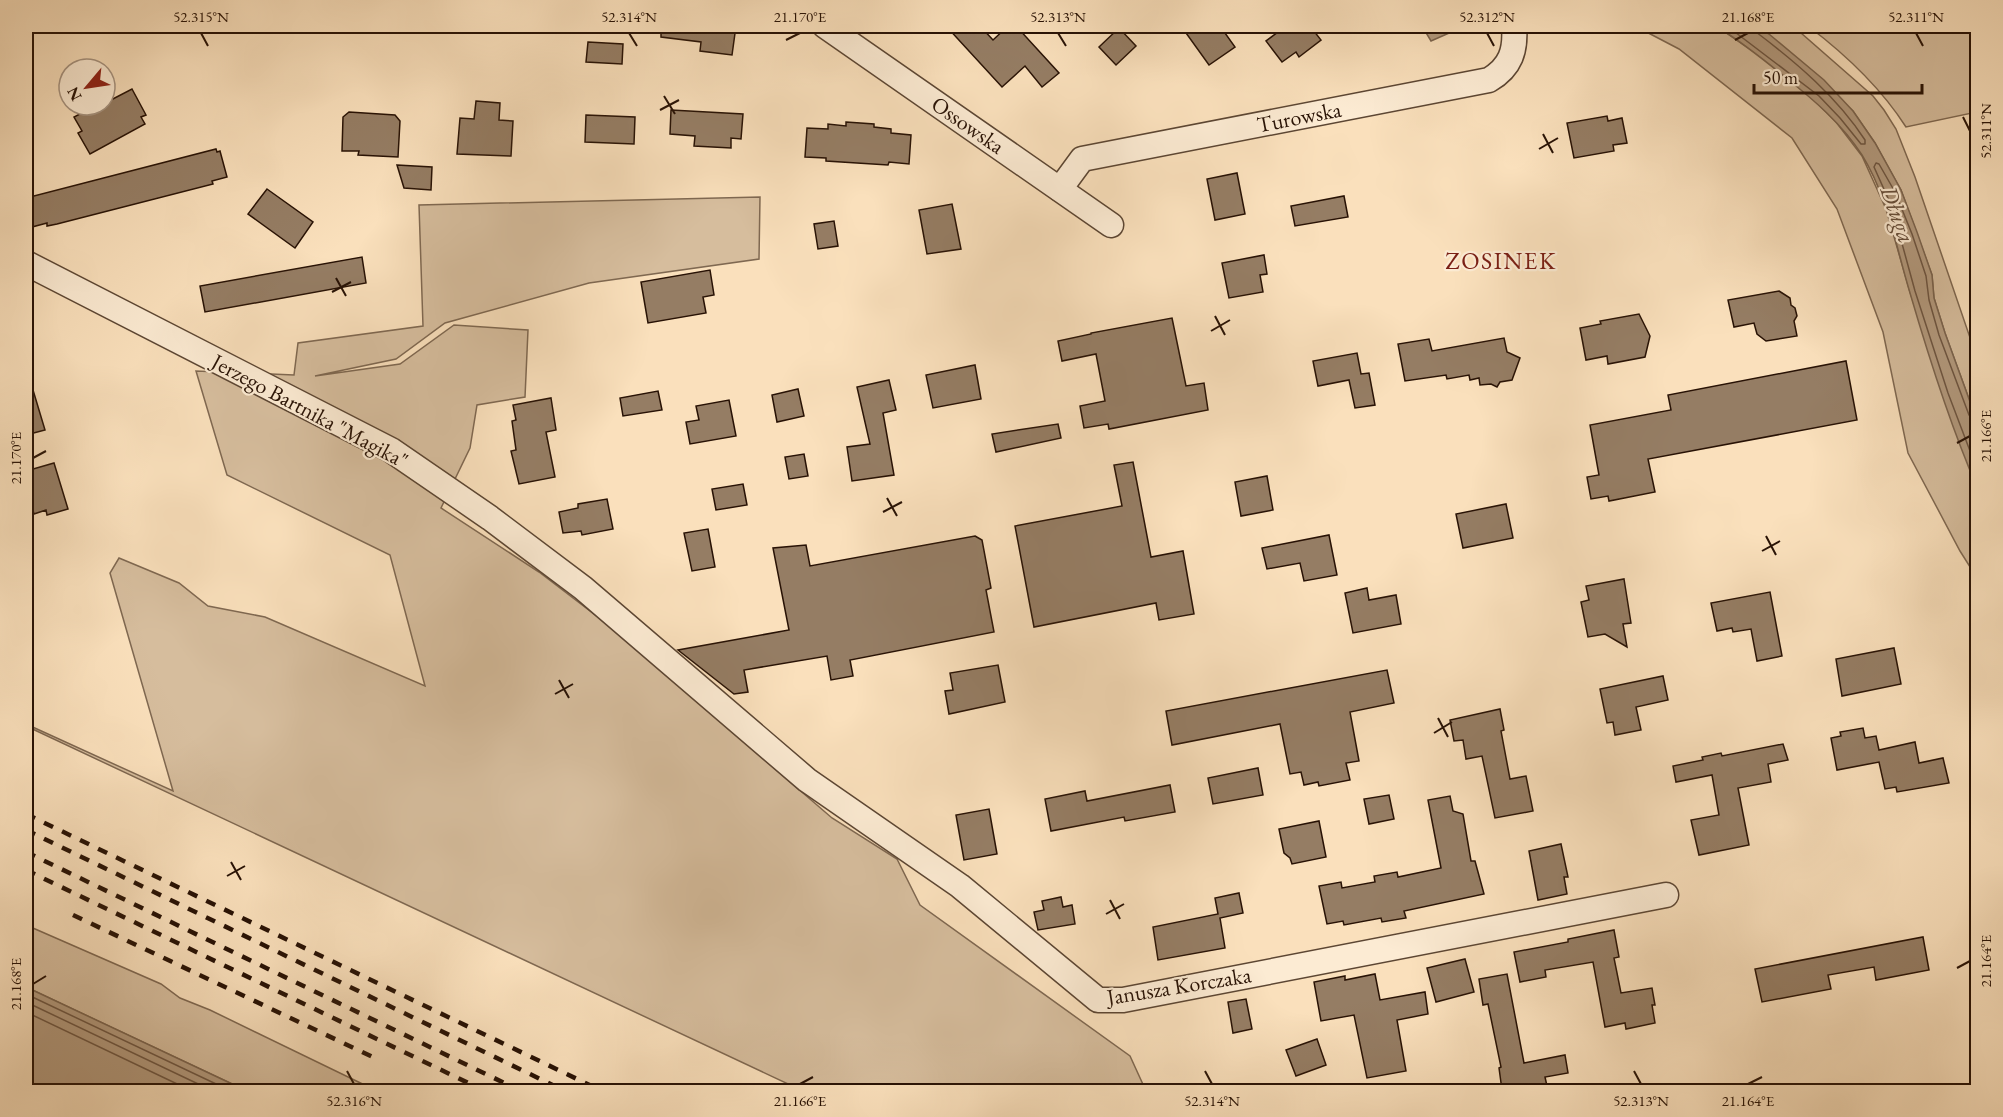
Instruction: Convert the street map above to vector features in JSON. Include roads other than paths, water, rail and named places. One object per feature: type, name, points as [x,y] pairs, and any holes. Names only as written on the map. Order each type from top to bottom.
[{"type":"street","name":"Ossowska","points":[[825,26],[1111,225]]},
{"type":"street","name":"Turowska","points":[[1060,189],[1082,159],[1490,80],[1503,70],[1512,57],[1514,26]]},
{"type":"street","name":"Jerzego Bartnika \"Magika\"","points":[[26,263],[391,450],[490,518],[584,588],[715,702]]},
{"type":"street","name":"Janusza Korczaka","points":[[715,702],[807,780],[960,886],[1098,1000],[1123,1000],[1666,895]]},
{"type":"water","points":[[1422,26],[1465,26],[1431,41]]},
{"type":"water","name":"Długa","points":[[1716,26],[1756,26],[1769,34],[1824,80],[1853,111],[1875,143],[1901,190],[1917,232],[1932,275],[1934,298],[1945,333],[1977,421],[1977,487],[1932,367],[1885,205],[1862,155],[1846,133],[1817,104],[1760,57]]},
{"type":"water","points":[[26,987],[247,1091],[26,1091]]},
{"type":"railway","points":[[26,814],[604,1092]]},
{"type":"railway","points":[[26,830],[567,1092]]},
{"type":"railway","points":[[26,852],[523,1092]]},
{"type":"railway","points":[[26,870],[487,1092]]},
{"type":"railway","points":[[73,915],[377,1059]]},
{"type":"district","name":"ZOSINEK","points":[[1501,260]]}]
